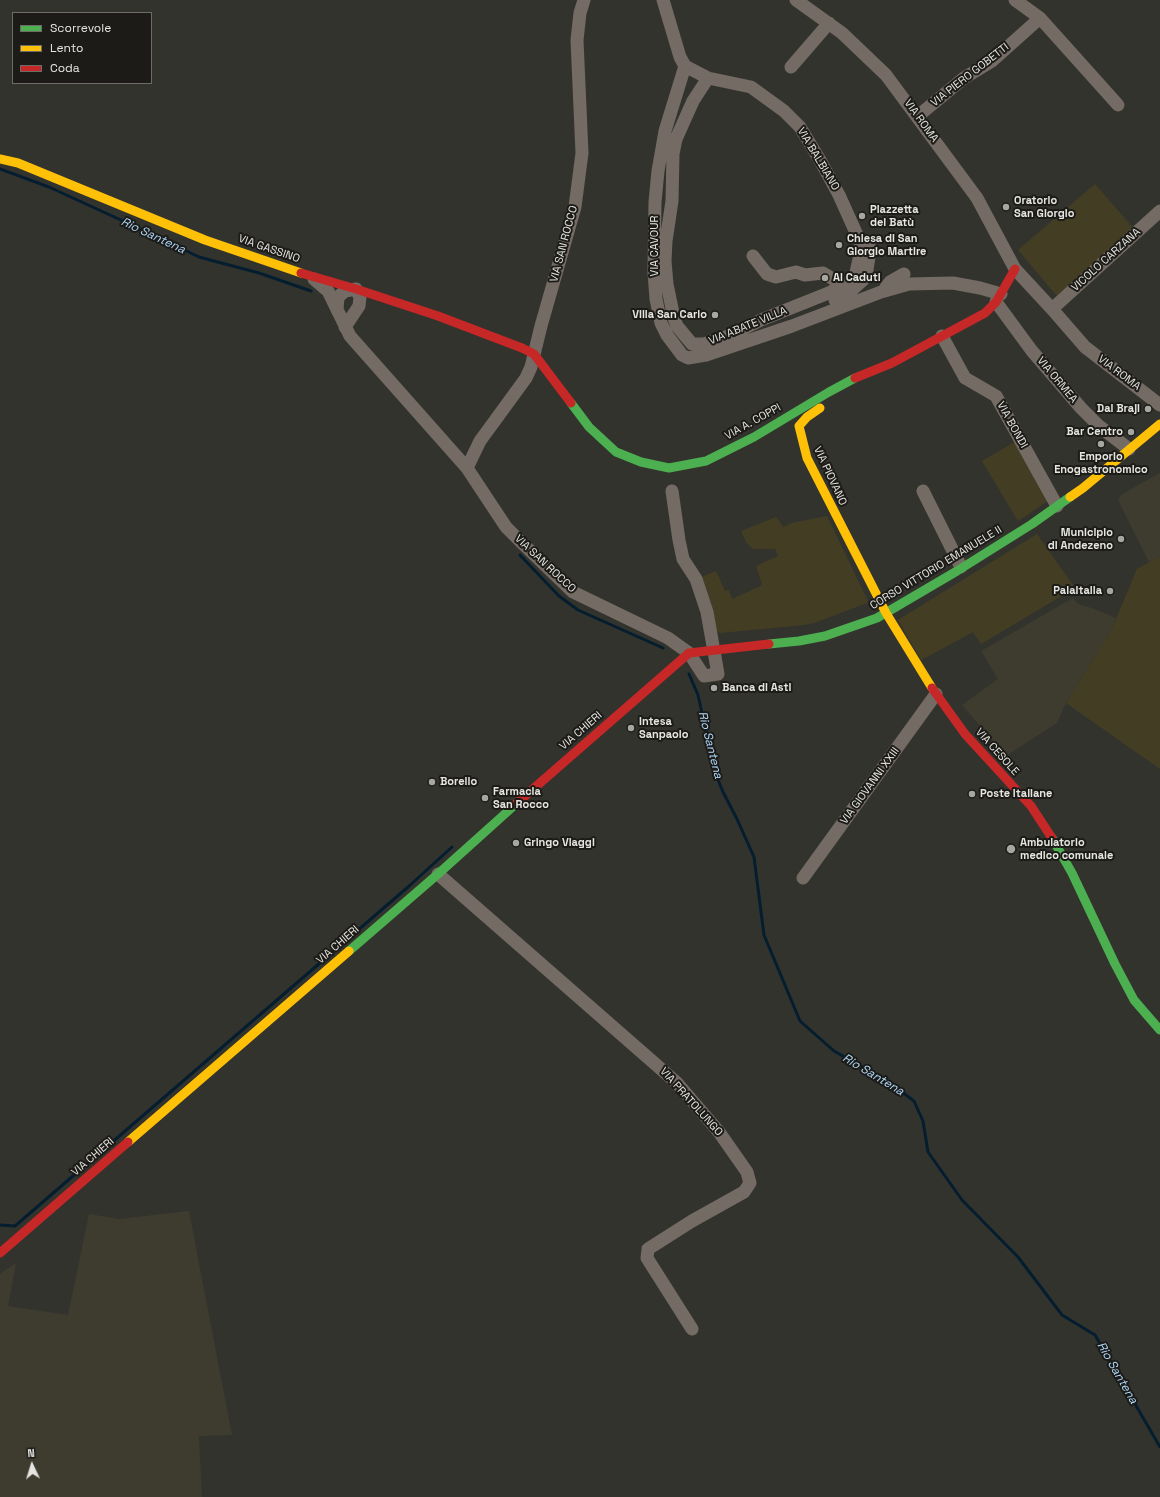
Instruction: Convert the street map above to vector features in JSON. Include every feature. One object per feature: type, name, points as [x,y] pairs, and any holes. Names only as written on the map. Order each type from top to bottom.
[{"type":"street","name":"VIA SAN ROCCO","points":[[467,468],[480,441],[526,378],[531,367],[575,207],[582,154],[582,126],[577,40],[580,13],[584,0]]},
{"type":"street","points":[[663,0],[684,66],[708,78]]},
{"type":"street","name":"VIA ROMA","points":[[796,0],[842,33],[886,75],[918,116],[977,198],[1015,269],[1085,347],[1160,405]]},
{"type":"street","points":[[1015,0],[1040,18],[1118,104]]},
{"type":"street","name":"VIA PIERO GOBETTI","points":[[918,116],[964,78],[992,61],[1040,18]]},
{"type":"street","points":[[791,67],[829,23]]},
{"type":"street","name":"VIA CAVOUR","points":[[684,66],[665,131],[655,194],[654,272],[656,299],[661,323],[677,350],[688,358],[706,355],[812,319],[881,292],[909,284],[934,282],[960,284],[980,288],[998,298]]},
{"type":"street","name":"VIA ABATE VILLA","points":[[708,78],[693,101],[684,119],[676,139],[673,154],[672,200],[666,241],[665,261],[667,284],[677,326],[692,344],[704,344],[729,336],[761,320],[831,292],[843,285]]},
{"type":"street","name":"VIA BALBIANO","points":[[708,78],[751,87],[784,111],[800,127],[822,162],[839,194],[862,246],[855,277],[843,285]]},
{"type":"street","name":"VIA GASSINO","points":[[0,159],[18,163],[205,240],[307,275],[356,289],[438,316],[534,354]]},
{"type":"street","name":"VIA CAVOUR","points":[[812,319],[823,308],[863,280],[867,270],[870,250],[874,245],[847,193]]},
{"type":"street","name":"VICOLO CARZANA","points":[[1052,309],[1160,211]]},
{"type":"street","points":[[753,256],[767,274],[776,277],[796,272],[805,275],[823,273],[843,285]]},
{"type":"street","points":[[998,298],[1015,269]]},
{"type":"street","name":"VIA CAVOUR","points":[[881,292],[890,282],[904,274]]},
{"type":"street","name":"VIA SAN ROCCO","points":[[307,275],[328,291],[350,336],[467,468],[506,527],[573,592],[668,638],[689,653]]},
{"type":"street","points":[[337,310],[338,297],[346,292],[356,289],[360,297],[359,306],[345,327]]},
{"type":"street","name":"VIA A. COPPI","points":[[534,354],[589,428],[616,452],[641,462],[674,468],[706,461],[754,437],[829,392],[862,375],[892,363],[968,323],[985,313],[998,298]]},
{"type":"street","name":"VIA ORMEA","points":[[998,298],[1032,351],[1081,408],[1099,426],[1129,449]]},
{"type":"street","name":"VIA BONDI","points":[[942,336],[965,378],[996,396],[1057,506]]},
{"type":"street","name":"VIA PIOVANO","points":[[886,613],[807,458],[799,426],[807,417],[847,390],[892,363]]},
{"type":"street","name":"CORSO VITTORIO EMANUELE II","points":[[689,653],[714,649],[798,641],[825,636],[848,629],[886,613],[1032,524],[1083,488],[1160,424]]},
{"type":"street","points":[[672,491],[683,558],[696,579],[707,612],[718,674],[704,676],[689,653]]},
{"type":"street","points":[[923,491],[961,567]]},
{"type":"street","name":"VIA CESOLE","points":[[886,613],[936,694],[965,734],[1031,806],[1056,844],[1072,873],[1115,964],[1134,1000],[1160,1030]]},
{"type":"street","name":"VIA CHIERI","points":[[0,1253],[438,874],[689,653]]},
{"type":"street","name":"VIA GIOVANNI XXIII","points":[[803,878],[936,694]]},
{"type":"street","name":"VIA PRATOLUNGO","points":[[438,874],[677,1083],[719,1132],[747,1172],[750,1183],[744,1192],[692,1221],[648,1249],[647,1258],[692,1329]]},
{"type":"shaded area","points":[[1095,184],[1135,230],[1057,296],[1018,250]]},
{"type":"shaded area","points":[[1018,440],[1051,499],[1018,521],[982,461]]},
{"type":"shaded area","points":[[1160,473],[1160,556],[1149,562],[1118,500],[1122,494]]},
{"type":"shaded area","points":[[827,516],[868,601],[867,603],[814,623],[804,625],[720,633],[714,629],[699,578],[716,571],[725,591],[729,590],[732,599],[761,586],[762,584],[756,566],[778,556],[775,549],[753,549],[746,542],[741,531],[776,517],[783,527],[792,523]]},
{"type":"shaded area","points":[[1037,534],[1075,588],[981,644],[973,632],[921,660],[898,620]]},
{"type":"shaded area","points":[[1160,556],[1160,769],[1066,703],[1111,631],[1137,569]]},
{"type":"shaded area","points":[[1073,598],[1078,604],[1116,618],[1111,631],[1066,703],[1057,723],[1006,756],[962,705],[998,679],[981,651]]},
{"type":"shaded area","points":[[189,1211],[232,1435],[199,1436],[202,1497],[0,1497],[0,1274],[16,1263],[8,1306],[68,1315],[89,1214],[119,1219]]},
{"type":"waterway","name":"Rio Santena","points":[[0,169],[49,187],[199,257],[259,273],[311,291]]},
{"type":"waterway","name":"Rio Santena","points":[[520,555],[559,596],[578,610],[663,648]]},
{"type":"waterway","name":"Rio Santena","points":[[689,674],[698,695],[715,772],[754,857],[764,935],[800,1021],[834,1051],[887,1081],[914,1101],[923,1121],[928,1152],[962,1200],[1018,1257],[1062,1315],[1095,1335],[1160,1447]]},
{"type":"waterway","points":[[0,1225],[15,1226],[408,887],[452,847]]},
{"type":"traffic: fast","points":[[571,403],[589,427],[616,452],[641,462],[669,468],[706,461],[754,437],[855,378]]},
{"type":"traffic: fast","points":[[769,644],[799,641],[825,636],[877,618],[957,571],[1032,524],[1070,497]]},
{"type":"traffic: fast","points":[[349,951],[517,803]]},
{"type":"traffic: fast","points":[[1052,838],[1072,873],[1115,964],[1134,1000],[1160,1030]]},
{"type":"traffic: slow","points":[[0,159],[18,163],[205,240],[301,273]]},
{"type":"traffic: slow","points":[[820,408],[807,417],[799,426],[807,458],[886,613],[932,688]]},
{"type":"traffic: slow","points":[[1070,497],[1160,424]]},
{"type":"traffic: slow","points":[[128,1142],[349,951]]},
{"type":"traffic: jam","points":[[855,378],[892,363],[985,313],[996,302],[1015,269]]},
{"type":"traffic: jam","points":[[301,273],[356,289],[438,316],[522,348],[534,354],[571,403]]},
{"type":"traffic: jam","points":[[517,803],[689,653],[769,644]]},
{"type":"traffic: jam","points":[[932,688],[965,734],[1031,806],[1052,838]]},
{"type":"traffic: jam","points":[[0,1253],[128,1142]]},
{"type":"place","name":"Oratorio San Giorgio","points":[[1006,207]]},
{"type":"place","name":"Piazzetta dei Batù","points":[[862,216]]},
{"type":"place","name":"Chiesa di San Giorgio Martire","points":[[839,245]]},
{"type":"place","name":"Ai Caduti","points":[[825,278]]},
{"type":"place","name":"Villa San Carlo","points":[[715,315]]},
{"type":"place","name":"Dai Braji","points":[[1148,409]]},
{"type":"place","name":"Bar Centro","points":[[1131,432]]},
{"type":"place","name":"Emporio Enogastronomico","points":[[1101,444]]},
{"type":"place","name":"Municipio di Andezeno","points":[[1121,539]]},
{"type":"place","name":"PalaItalia","points":[[1110,591]]},
{"type":"place","name":"Banca di Asti","points":[[714,688]]},
{"type":"place","name":"Intesa Sanpaolo","points":[[631,728]]},
{"type":"place","name":"Borello","points":[[432,782]]},
{"type":"place","name":"Poste Italiane","points":[[972,794]]},
{"type":"place","name":"Farmacia San Rocco","points":[[485,798]]},
{"type":"place","name":"Gringo Viaggi","points":[[516,843]]},
{"type":"place","name":"Ambulatorio medico comunale","points":[[1011,849]]}]
